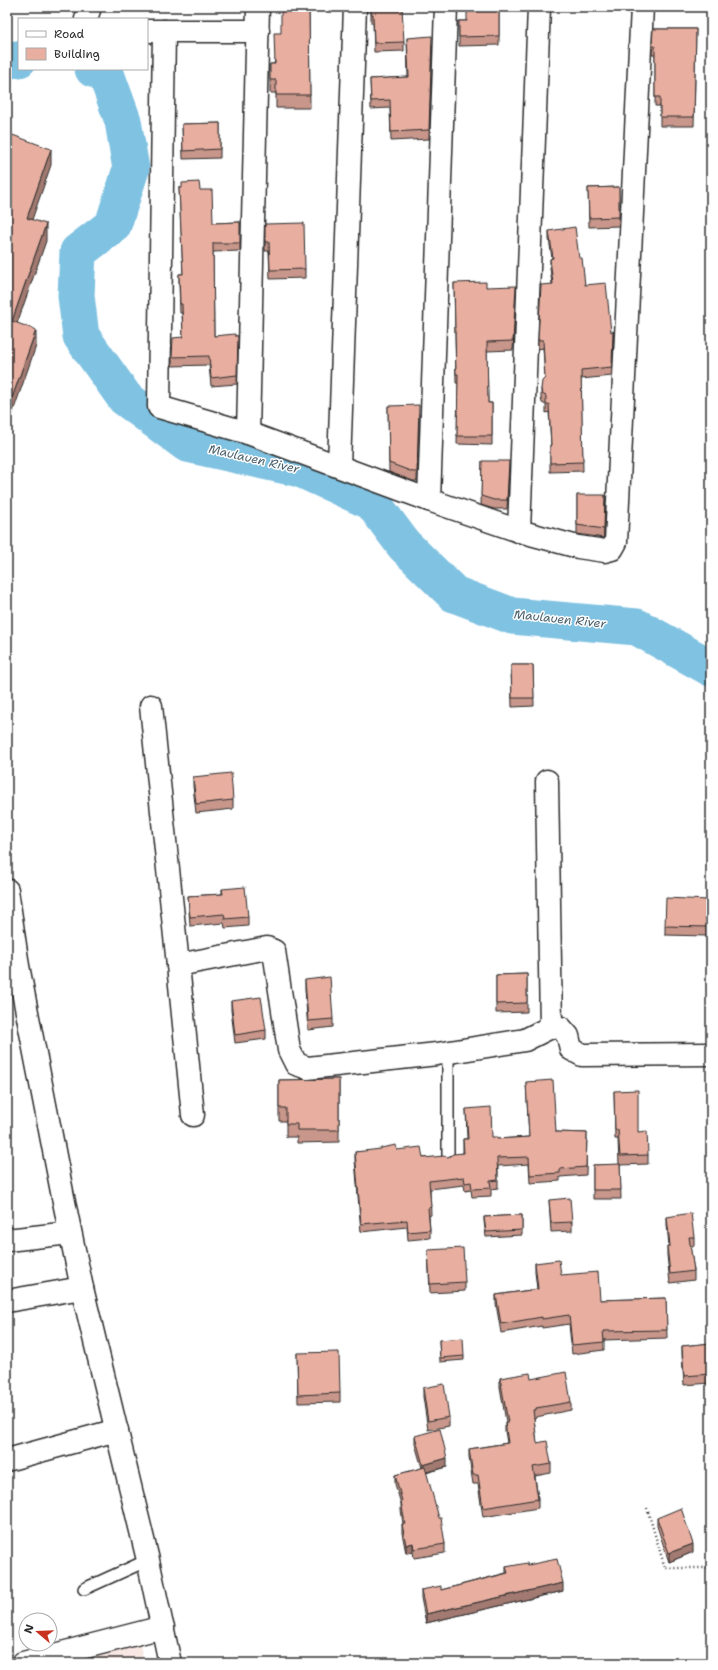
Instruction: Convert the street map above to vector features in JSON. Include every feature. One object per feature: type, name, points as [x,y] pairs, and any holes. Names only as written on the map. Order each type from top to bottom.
[{"type":"street","points":[[86,18],[90,7]]},
{"type":"street","points":[[248,433],[258,7]]},
{"type":"street","points":[[339,466],[355,7]]},
{"type":"street","points":[[429,500],[446,7]]},
{"type":"street","points":[[519,531],[539,7]]},
{"type":"street","points":[[258,31],[156,31],[159,407],[248,433],[429,500],[519,531],[578,547],[605,551],[612,549],[616,542],[642,7]]},
{"type":"street","points":[[151,706],[193,1115]]},
{"type":"street","points":[[547,781],[551,1027]]},
{"type":"street","points":[[7,890],[13,967],[82,1288],[148,1560],[170,1663]]},
{"type":"street","points":[[178,965],[267,948],[274,951],[289,1050],[296,1064],[308,1068],[448,1052],[525,1040],[551,1027],[561,1028],[568,1036],[571,1049],[582,1055],[711,1054]]},
{"type":"street","points":[[7,1240],[70,1233]]},
{"type":"street","points":[[7,1301],[82,1288]]},
{"type":"street","points":[[7,1460],[117,1430]]},
{"type":"street","points":[[23,1663],[163,1627]]},
{"type":"lane","points":[[448,1052],[448,1158]]},
{"type":"lane","points":[[84,1589],[148,1560]]},
{"type":"path","points":[[647,1508],[665,1568],[711,1568]]},
{"type":"shaded area","points":[[139,1641],[144,1663],[59,1663]]},
{"type":"building","points":[[281,7],[309,7],[310,95],[276,95],[276,80],[270,80],[270,64],[275,64],[274,33],[281,33]]},
{"type":"building","points":[[371,7],[402,7],[404,42],[374,43],[373,14],[371,14]]},
{"type":"building","points":[[467,7],[499,7],[499,36],[459,37],[459,21],[467,21]]},
{"type":"building","points":[[653,29],[696,29],[694,117],[660,117],[660,97],[655,97],[655,46],[652,46]]},
{"type":"building","points":[[432,36],[429,130],[391,132],[390,100],[371,101],[370,79],[409,77],[407,38]]},
{"type":"building","points":[[220,123],[220,149],[183,151],[182,124]]},
{"type":"building","points":[[7,133],[51,149],[27,218],[46,224],[12,321],[36,330],[7,412]]},
{"type":"building","points":[[199,182],[200,190],[212,190],[213,223],[240,222],[240,243],[213,243],[214,336],[235,334],[235,336],[238,336],[237,375],[211,378],[209,356],[172,357],[173,338],[183,337],[179,274],[183,274],[179,188],[182,188],[182,183]]},
{"type":"building","points":[[619,187],[619,217],[589,218],[588,188]]},
{"type":"building","points":[[304,223],[305,269],[270,270],[269,242],[265,242],[265,224]]},
{"type":"building","points":[[575,227],[579,258],[582,258],[585,285],[606,283],[611,332],[613,331],[612,367],[581,370],[583,462],[550,463],[551,445],[549,404],[546,404],[546,396],[542,394],[541,389],[542,381],[545,378],[543,340],[538,340],[541,285],[553,284],[550,259],[553,258],[549,231]]},
{"type":"building","points":[[486,282],[486,287],[516,286],[513,341],[487,342],[488,403],[492,403],[492,436],[457,436],[458,374],[456,374],[454,283]]},
{"type":"building","points":[[419,405],[417,472],[413,472],[389,463],[388,406]]},
{"type":"building","points":[[482,461],[509,461],[507,500],[494,500],[481,496]]},
{"type":"building","points":[[577,495],[605,495],[604,529],[577,525]]},
{"type":"building","points":[[511,665],[533,665],[534,698],[512,698]]},
{"type":"building","points":[[231,773],[233,800],[196,804],[193,777]]},
{"type":"building","points":[[245,887],[248,917],[225,919],[224,914],[190,917],[188,896],[223,894],[222,889]]},
{"type":"building","points":[[666,898],[708,900],[707,927],[665,926]]},
{"type":"building","points":[[527,974],[527,1003],[496,1004],[496,975]]},
{"type":"building","points":[[330,977],[333,1019],[308,1021],[305,980]]},
{"type":"building","points":[[261,997],[266,1030],[235,1035],[231,1001]]},
{"type":"building","points":[[339,1079],[339,1130],[297,1130],[297,1124],[286,1124],[286,1108],[279,1108],[279,1080]]},
{"type":"building","points":[[553,1080],[556,1132],[587,1133],[586,1167],[560,1169],[560,1173],[530,1175],[529,1157],[497,1158],[498,1180],[490,1181],[491,1188],[472,1189],[471,1182],[465,1183],[464,1177],[429,1181],[431,1207],[428,1208],[430,1230],[408,1232],[407,1220],[361,1224],[355,1152],[381,1149],[396,1145],[397,1150],[421,1147],[423,1158],[448,1157],[453,1154],[464,1153],[463,1139],[468,1139],[466,1109],[491,1107],[492,1137],[497,1137],[497,1139],[529,1137],[526,1082]]},
{"type":"building","points":[[638,1090],[638,1132],[647,1131],[648,1155],[620,1156],[618,1130],[615,1130],[614,1091]]},
{"type":"building","points":[[620,1164],[621,1190],[593,1190],[593,1165]]},
{"type":"building","points":[[570,1198],[572,1222],[551,1223],[549,1200]]},
{"type":"building","points":[[691,1213],[694,1237],[689,1237],[694,1271],[670,1274],[667,1246],[670,1246],[667,1217]]},
{"type":"building","points":[[522,1215],[522,1230],[486,1232],[484,1217]]},
{"type":"building","points":[[463,1248],[465,1282],[430,1284],[428,1250]]},
{"type":"building","points":[[559,1260],[561,1275],[598,1272],[600,1300],[666,1298],[667,1330],[603,1331],[604,1342],[572,1345],[569,1315],[542,1319],[542,1317],[501,1324],[496,1295],[538,1289],[535,1263]]},
{"type":"building","points":[[463,1338],[464,1356],[440,1358],[439,1340]]},
{"type":"building","points":[[711,1343],[711,1374],[684,1376],[682,1346]]},
{"type":"building","points":[[339,1352],[340,1393],[298,1395],[297,1353]]},
{"type":"building","points":[[566,1372],[571,1402],[536,1408],[536,1410],[533,1410],[537,1443],[547,1441],[551,1464],[533,1467],[538,1499],[483,1508],[478,1475],[473,1475],[469,1449],[508,1443],[505,1422],[508,1422],[500,1378],[530,1373],[531,1379]]},
{"type":"building","points":[[444,1384],[449,1417],[428,1421],[423,1388]]},
{"type":"building","points":[[440,1429],[447,1458],[423,1465],[415,1436]]},
{"type":"building","points":[[425,1467],[439,1518],[441,1518],[445,1544],[414,1549],[413,1543],[406,1545],[402,1524],[405,1524],[402,1501],[395,1475]]},
{"type":"building","points":[[681,1508],[693,1544],[669,1553],[657,1518]]},
{"type":"building","points":[[557,1559],[563,1583],[426,1614],[421,1590],[441,1586],[441,1590],[508,1573],[506,1567],[527,1563],[528,1565]]},
{"type":"waterway","name":"Maulauen River","points":[[7,60],[18,59]]},
{"type":"waterway","name":"Maulauen River","points":[[96,70],[106,74],[123,121],[131,169],[113,225],[78,252],[76,296],[81,336],[125,398],[187,444],[300,469],[372,502],[404,545],[454,594],[512,616],[637,627],[711,668]]}]
